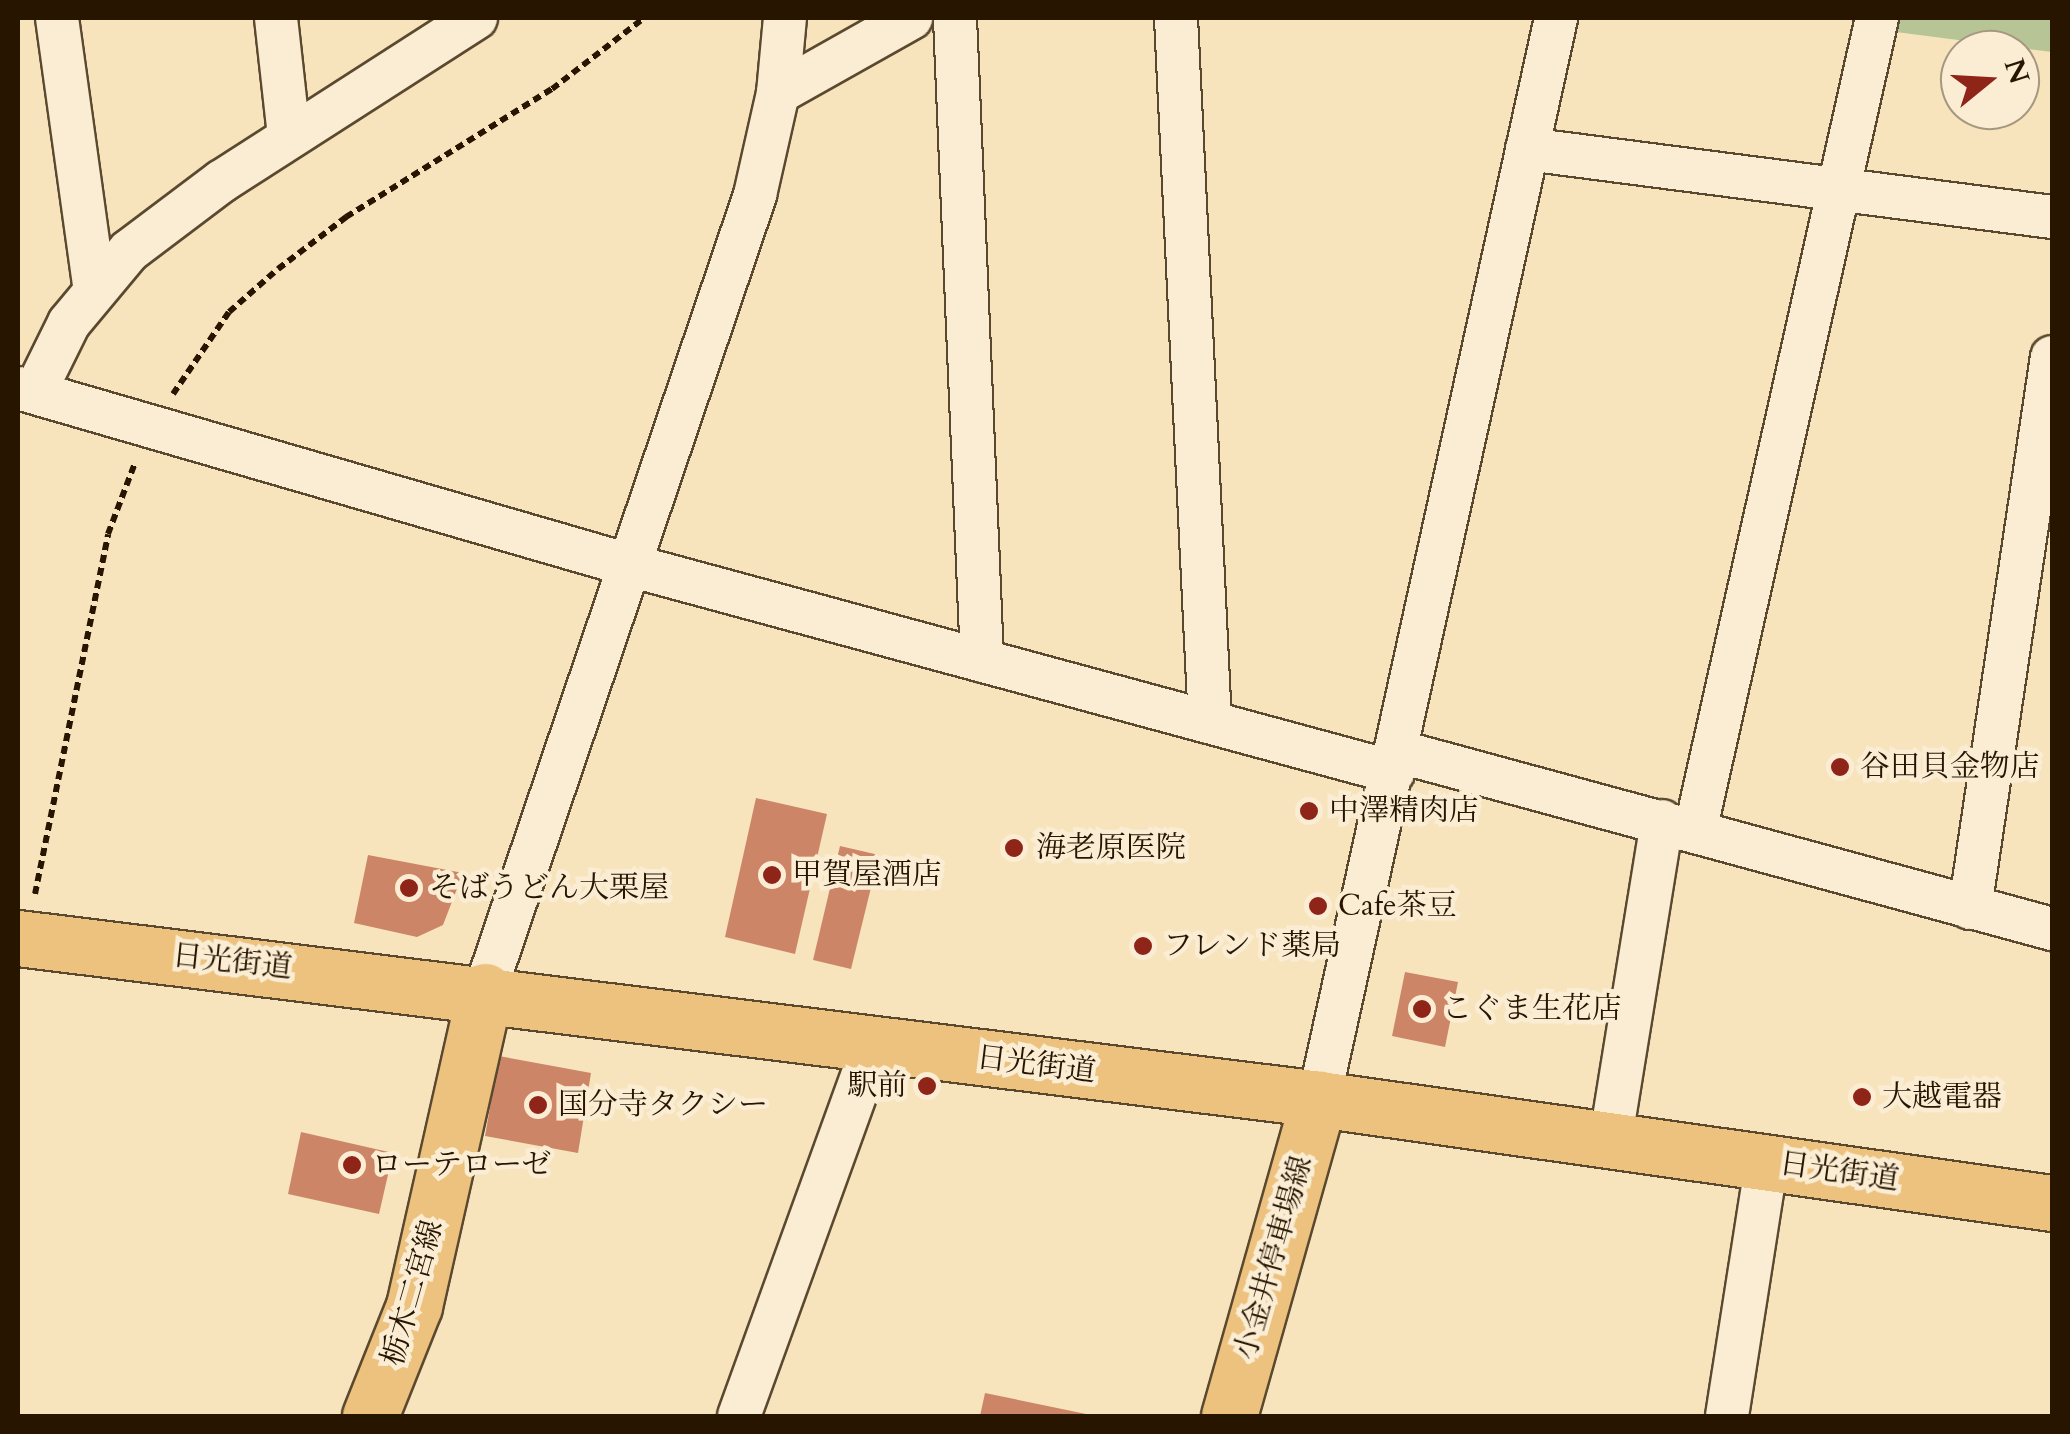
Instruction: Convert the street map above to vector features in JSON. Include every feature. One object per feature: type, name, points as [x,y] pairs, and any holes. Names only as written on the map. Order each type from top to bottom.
[{"type":"main road","name":"日光街道","points":[[18,938],[485,991],[873,1046],[1319,1098],[2052,1203]]},
{"type":"main road","name":"栃木二宮線","points":[[370,1416],[414,1306],[485,991]]},
{"type":"main road","name":"小金井停車場線","points":[[1229,1416],[1319,1098]]},
{"type":"street","points":[[56,18],[94,286]]},
{"type":"street","points":[[276,18],[289,136]]},
{"type":"street","points":[[476,18],[289,136],[172,218],[94,286],[26,390],[629,565],[1210,722],[1679,824],[2052,929]]},
{"type":"street","points":[[485,991],[750,213],[778,93],[785,18]]},
{"type":"street","points":[[778,93],[911,18]]},
{"type":"street","points":[[955,18],[982,660]]},
{"type":"street","points":[[1176,18],[1210,722]]},
{"type":"street","points":[[1319,1098],[1556,18]]},
{"type":"street","points":[[1612,1137],[1679,824],[1840,190],[1877,18]]},
{"type":"street","points":[[1527,149],[2052,218]]},
{"type":"street","points":[[1970,908],[2052,357]]},
{"type":"street","points":[[739,1416],[873,1046]]},
{"type":"street","points":[[1728,1416],[1767,1161]]},
{"type":"green space","points":[[1894,18],[2052,18],[2052,52],[2040,50],[2040,30],[1940,30],[1940,38],[1896,32]]},
{"type":"building","points":[[756,798],[827,814],[795,954],[725,937]]},
{"type":"building","points":[[840,846],[879,855],[851,969],[813,960]]},
{"type":"building","points":[[368,855],[463,873],[443,925],[417,937],[354,923]]},
{"type":"building","points":[[1405,972],[1458,982],[1445,1047],[1392,1036]]},
{"type":"building","name":"国分寺タクシー","points":[[499,1056],[591,1073],[578,1153],[485,1136]]},
{"type":"building","points":[[301,1132],[393,1153],[379,1214],[288,1194]]},
{"type":"building","points":[[985,1393],[1091,1415],[980,1416]]},
{"type":"place","name":"谷田貝金物店","points":[[1840,767]]},
{"type":"place","name":"中澤精肉店","points":[[1309,811]]},
{"type":"place","name":"海老原医院","points":[[1014,848]]},
{"type":"place","name":"甲賀屋酒店","points":[[772,875]]},
{"type":"place","name":"そばうどん大栗屋","points":[[409,888]]},
{"type":"place","name":"Cafe茶豆","points":[[1318,906]]},
{"type":"place","name":"フレンド薬局","points":[[1143,946]]},
{"type":"place","name":"こぐま生花店","points":[[1422,1009]]},
{"type":"place","name":"駅前","points":[[927,1086]]},
{"type":"place","name":"大越電器","points":[[1862,1097]]},
{"type":"place","name":"国分寺タクシー","points":[[538,1105]]},
{"type":"place","name":"ローテローゼ","points":[[352,1165]]}]
